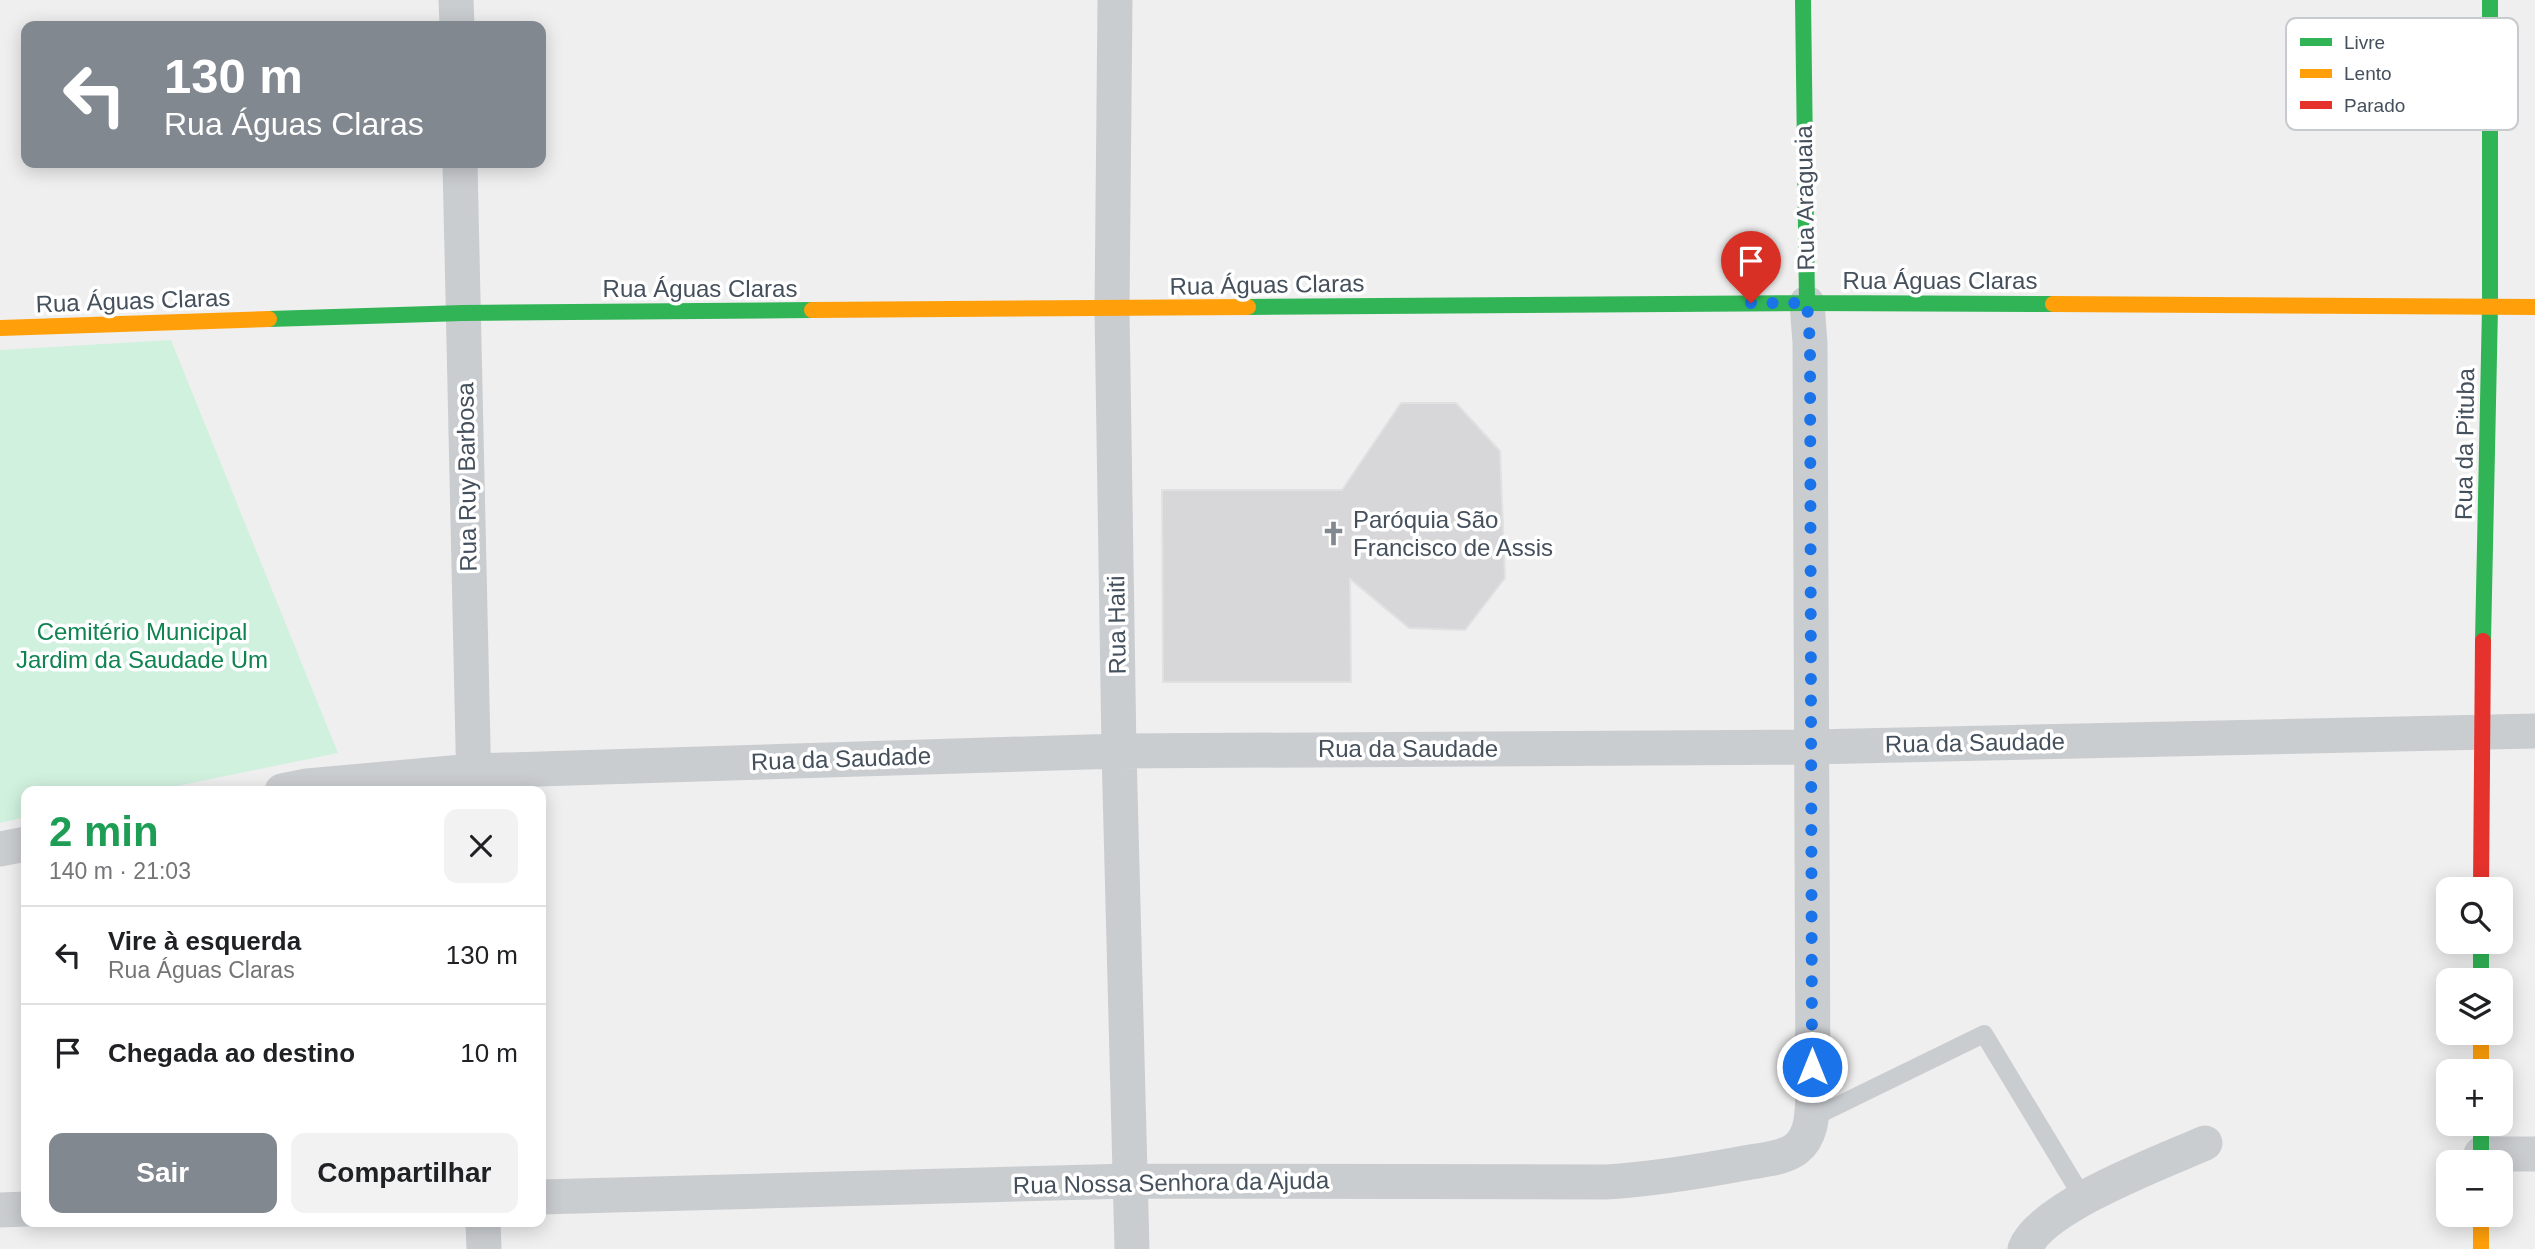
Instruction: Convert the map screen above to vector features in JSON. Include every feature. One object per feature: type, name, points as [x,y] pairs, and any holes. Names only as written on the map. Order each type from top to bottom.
[{"type":"street","points":[[456,0],[457,21]]},
{"type":"street","name":"Rua Haiti","points":[[1115,0],[1112,310],[1119,751],[1132,1249]]},
{"type":"street","name":"Rua Araguaia","points":[[1803,0],[1807,303],[1810,343],[1811,747],[1804,1133]]},
{"type":"street","name":"Rua da Pituba","points":[[2490,0],[2490,18]]},
{"type":"street","name":"Rua da Pituba","points":[[2481,877],[2490,307],[2490,130]]},
{"type":"street","name":"Rua Ruy Barbosa","points":[[460,168],[473,781]]},
{"type":"street","name":"Rua Águas Claras","points":[[0,328],[463,313],[1807,303],[2535,307]]},
{"type":"street","name":"Rua da Saudade","points":[[307,786],[473,781],[1119,751],[1811,747],[2535,731]]},
{"type":"street","points":[[0,849],[21,845]]},
{"type":"street","name":"Rua Nossa Senhora da Ajuda","points":[[546,1197],[1130,1181],[1606,1182],[1666,1178],[1761,1160],[1787,1153],[1804,1133]]},
{"type":"street","points":[[2025,1249],[2027,1241],[2040,1225],[2083,1198],[2205,1143]]},
{"type":"street","points":[[2481,1146],[2535,1154]]},
{"type":"street","points":[[0,1210],[21,1209]]},
{"type":"street","points":[[483,1227],[484,1249]]},
{"type":"street","points":[[2481,1227],[2481,1249]]},
{"type":"lane","points":[[1804,1133],[1984,1034],[2083,1198]]},
{"type":"green space","name":"Cemitério Municipal Jardim da Saudade Um","points":[[171,340],[338,753],[177,786],[21,786],[21,818],[0,823],[0,350]]},
{"type":"building","name":"Paróquia São Francisco de Assis","points":[[1401,403],[1456,403],[1500,451],[1505,578],[1465,630],[1409,628],[1350,579],[1351,682],[1163,682],[1162,490],[1342,490]]},
{"type":"traffic: fast","points":[[1803,0],[1807,303]]},
{"type":"traffic: fast","points":[[2490,0],[2490,18]]},
{"type":"traffic: fast","points":[[2483,641],[2490,307],[2490,130]]},
{"type":"traffic: fast","points":[[1248,307],[2053,304]]},
{"type":"traffic: fast","points":[[269,319],[463,313],[812,310]]},
{"type":"traffic: fast","points":[[2481,954],[2481,968]]},
{"type":"traffic: fast","points":[[2481,1136],[2481,1150]]},
{"type":"traffic: slow","points":[[2053,304],[2535,307]]},
{"type":"traffic: slow","points":[[812,310],[1248,307]]},
{"type":"traffic: slow","points":[[0,328],[269,319]]},
{"type":"traffic: slow","points":[[2481,1045],[2481,1059]]},
{"type":"traffic: slow","points":[[2481,1227],[2481,1249]]},
{"type":"traffic: jam","points":[[2481,877],[2483,641]]},
{"type":"place","name":"Paróquia São Francisco de Assis","points":[[1333,534]]},
{"type":"route","points":[[1751,303],[1807,303],[1810,343],[1812,1067]]}]
